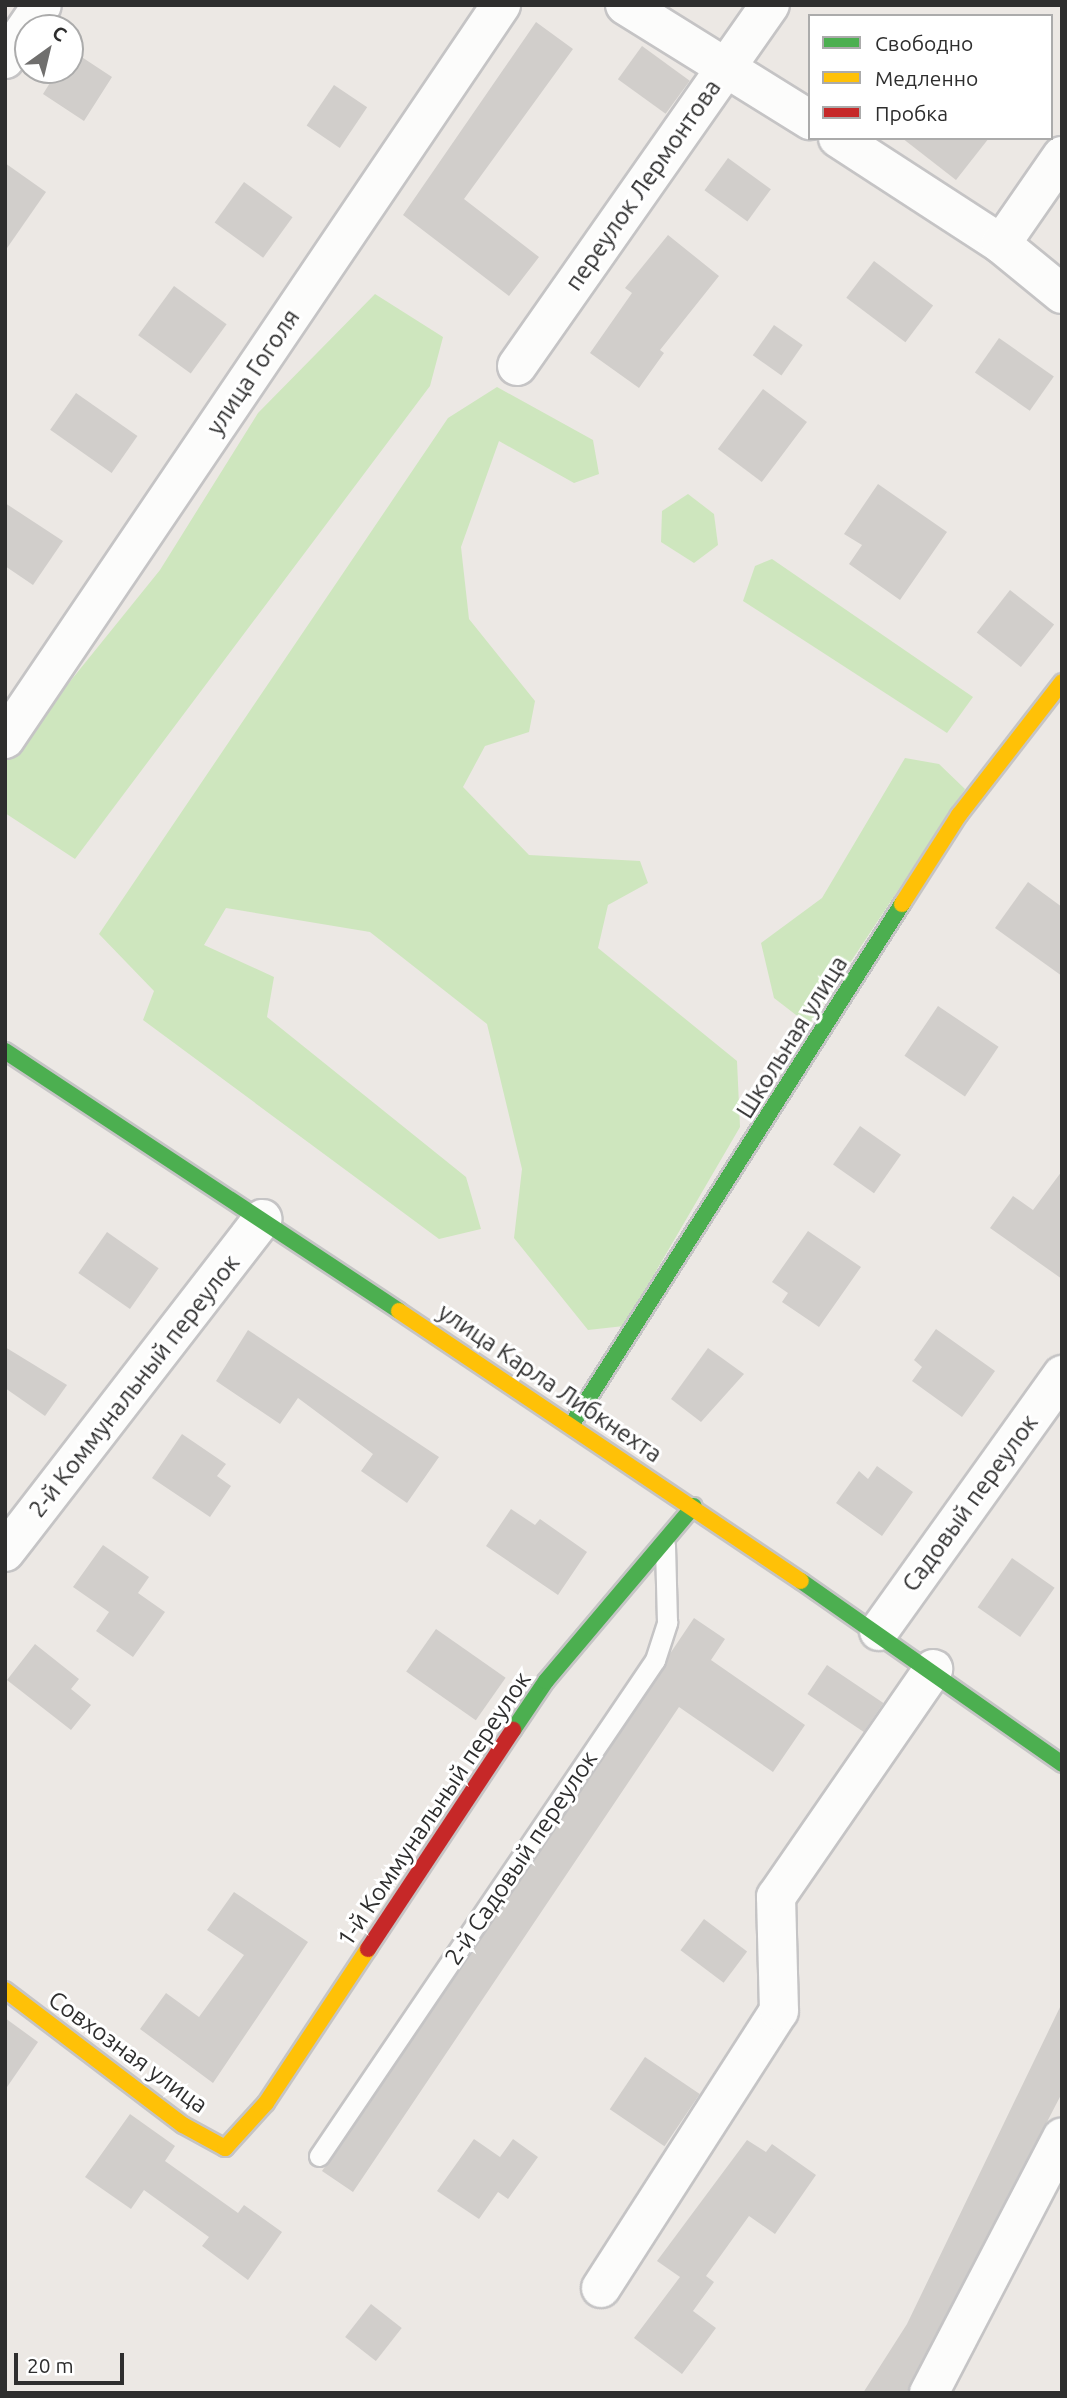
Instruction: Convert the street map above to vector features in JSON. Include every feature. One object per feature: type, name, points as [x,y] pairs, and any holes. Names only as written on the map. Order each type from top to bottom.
[{"type":"street","points":[[5,59],[42,5]]},
{"type":"street","name":"улица Гоголя","points":[[5,739],[501,5]]},
{"type":"street","points":[[625,5],[726,65],[808,119]]},
{"type":"street","name":"переулок Лермонтова","points":[[517,366],[770,5]]},
{"type":"street","points":[[841,140],[1001,244],[1062,294]]},
{"type":"street","points":[[1001,244],[1062,156]]},
{"type":"street","name":"Школьная улица","points":[[572,1424],[959,815],[1062,682]]},
{"type":"street","name":"улица Карла Либкнехта","points":[[5,1051],[694,1506],[933,1669],[1062,1765]]},
{"type":"street","name":"2-й Коммунальный переулок","points":[[5,1552],[262,1219]]},
{"type":"street","name":"Садовый переулок","points":[[879,1631],[1062,1375]]},
{"type":"street","name":"1-й Коммунальный переулок","points":[[225,2148],[266,2103],[546,1681],[694,1506]]},
{"type":"street","points":[[601,2288],[779,2011],[776,1897],[933,1669]]},
{"type":"street","name":"Совхозная улица","points":[[5,1990],[183,2124],[225,2148]]},
{"type":"street","points":[[929,2393],[1062,2137]]},
{"type":"lane","name":"2-й Садовый переулок","points":[[319,2156],[655,1660],[667,1622],[665,1541]]},
{"type":"green space","points":[[375,294],[443,337],[430,386],[75,859],[5,813],[5,762],[160,570],[258,413]]},
{"type":"green space","points":[[497,387],[593,440],[599,474],[574,483],[499,441],[461,547],[469,619],[535,701],[529,732],[485,746],[463,787],[529,855],[640,861],[648,883],[608,905],[598,948],[737,1061],[740,1127],[624,1326],[588,1330],[514,1238],[522,1169],[487,1024],[370,932],[226,908],[204,945],[274,977],[267,1017],[466,1177],[481,1229],[439,1239],[143,1020],[154,991],[99,934],[448,418]]},
{"type":"green space","points":[[688,494],[714,514],[718,545],[694,563],[661,542],[662,511]]},
{"type":"green space","points":[[772,559],[973,697],[947,733],[743,601],[755,566]]},
{"type":"green space","points":[[905,758],[939,764],[965,789],[809,1025],[774,998],[761,943],[822,898]]},
{"type":"building","points":[[536,22],[573,49],[464,199],[539,257],[509,296],[403,215]]},
{"type":"building","points":[[642,46],[690,81],[666,114],[618,79]]},
{"type":"building","points":[[84,59],[112,77],[84,121],[43,94],[49,84],[84,84]]},
{"type":"building","points":[[334,85],[367,107],[340,148],[307,126]]},
{"type":"building","points":[[905,140],[987,140],[956,180]]},
{"type":"building","points":[[728,158],[771,189],[747,222],[704,190]]},
{"type":"building","points":[[5,163],[46,192],[5,251]]},
{"type":"building","points":[[244,182],[293,217],[263,258],[215,222]]},
{"type":"building","points":[[668,235],[719,276],[660,350],[664,353],[639,388],[590,353],[632,293],[625,288]]},
{"type":"building","points":[[874,261],[933,306],[905,342],[846,298]]},
{"type":"building","points":[[174,286],[227,324],[191,374],[138,335]]},
{"type":"building","points":[[774,325],[803,345],[781,375],[753,355]]},
{"type":"building","points":[[999,338],[1054,376],[1030,411],[975,372]]},
{"type":"building","points":[[763,389],[807,422],[762,482],[718,449]]},
{"type":"building","points":[[76,393],[137,436],[112,473],[50,430]]},
{"type":"building","points":[[878,484],[947,532],[900,600],[849,564],[862,545],[844,534]]},
{"type":"building","points":[[5,503],[63,541],[33,585],[5,566]]},
{"type":"building","points":[[1010,590],[1054,624],[1021,667],[977,633]]},
{"type":"building","points":[[1028,882],[1062,907],[1062,976],[995,928]]},
{"type":"building","points":[[938,1006],[999,1047],[965,1097],[904,1056]]},
{"type":"building","points":[[860,1126],[901,1155],[874,1193],[833,1165]]},
{"type":"building","points":[[1062,1171],[1062,1279],[990,1228],[1013,1196],[1033,1210]]},
{"type":"building","points":[[808,1231],[861,1267],[819,1327],[782,1302],[788,1293],[772,1282]]},
{"type":"building","points":[[107,1232],[159,1268],[130,1309],[78,1273]]},
{"type":"building","points":[[936,1329],[995,1371],[962,1417],[912,1381],[922,1367],[914,1360]]},
{"type":"building","points":[[248,1330],[439,1457],[407,1503],[361,1471],[373,1454],[298,1398],[280,1424],[216,1381]]},
{"type":"building","points":[[5,1347],[67,1385],[45,1416],[5,1388]]},
{"type":"building","points":[[708,1348],[744,1374],[701,1422],[671,1399]]},
{"type":"building","points":[[182,1434],[226,1464],[217,1476],[231,1486],[210,1517],[152,1478]]},
{"type":"building","points":[[877,1466],[913,1492],[882,1536],[836,1503],[859,1471],[868,1479]]},
{"type":"building","points":[[511,1509],[535,1525],[540,1519],[587,1552],[558,1595],[486,1546]]},
{"type":"building","points":[[103,1545],[149,1577],[138,1593],[165,1612],[133,1657],[96,1631],[109,1612],[73,1587]]},
{"type":"building","points":[[1012,1558],[1055,1588],[1020,1637],[978,1607]]},
{"type":"building","points":[[694,1618],[725,1639],[711,1660],[805,1725],[773,1772],[679,1707],[353,2192],[322,2171]]},
{"type":"building","points":[[436,1629],[506,1678],[476,1720],[406,1672]]},
{"type":"building","points":[[35,1644],[79,1679],[71,1689],[91,1705],[71,1730],[7,1680]]},
{"type":"building","points":[[827,1665],[883,1703],[864,1732],[807,1694]]},
{"type":"building","points":[[234,1892],[308,1942],[213,2083],[140,2029],[166,1993],[199,2017],[244,1955],[207,1930]]},
{"type":"building","points":[[704,1919],[747,1951],[724,1983],[681,1950]]},
{"type":"building","points":[[1062,2003],[1062,2093],[907,2393],[863,2393],[907,2324]]},
{"type":"building","points":[[5,2018],[38,2042],[5,2090]]},
{"type":"building","points":[[645,2057],[700,2094],[664,2146],[610,2109]]},
{"type":"building","points":[[130,2114],[175,2146],[165,2161],[238,2213],[244,2205],[282,2232],[248,2280],[202,2246],[209,2237],[144,2190],[131,2209],[85,2177]]},
{"type":"building","points":[[474,2139],[500,2157],[513,2139],[538,2157],[508,2199],[498,2192],[479,2219],[437,2191]]},
{"type":"building","points":[[747,2140],[766,2152],[772,2144],[816,2175],[775,2234],[749,2216],[706,2276],[714,2282],[693,2311],[716,2328],[682,2374],[634,2338],[680,2277],[657,2261]]},
{"type":"building","points":[[371,2304],[402,2328],[376,2361],[345,2337]]},
{"type":"traffic: fast","points":[[572,1424],[902,904]]},
{"type":"traffic: fast","points":[[5,1051],[399,1311]]},
{"type":"traffic: fast","points":[[513,1730],[546,1681],[694,1506]]},
{"type":"traffic: fast","points":[[801,1581],[1062,1764]]},
{"type":"traffic: slow","points":[[902,904],[959,815],[1062,682]]},
{"type":"traffic: slow","points":[[399,1311],[801,1581]]},
{"type":"traffic: slow","points":[[5,1990],[183,2125],[225,2148],[266,2103],[368,1949]]},
{"type":"traffic: jam","points":[[368,1949],[513,1730]]}]
